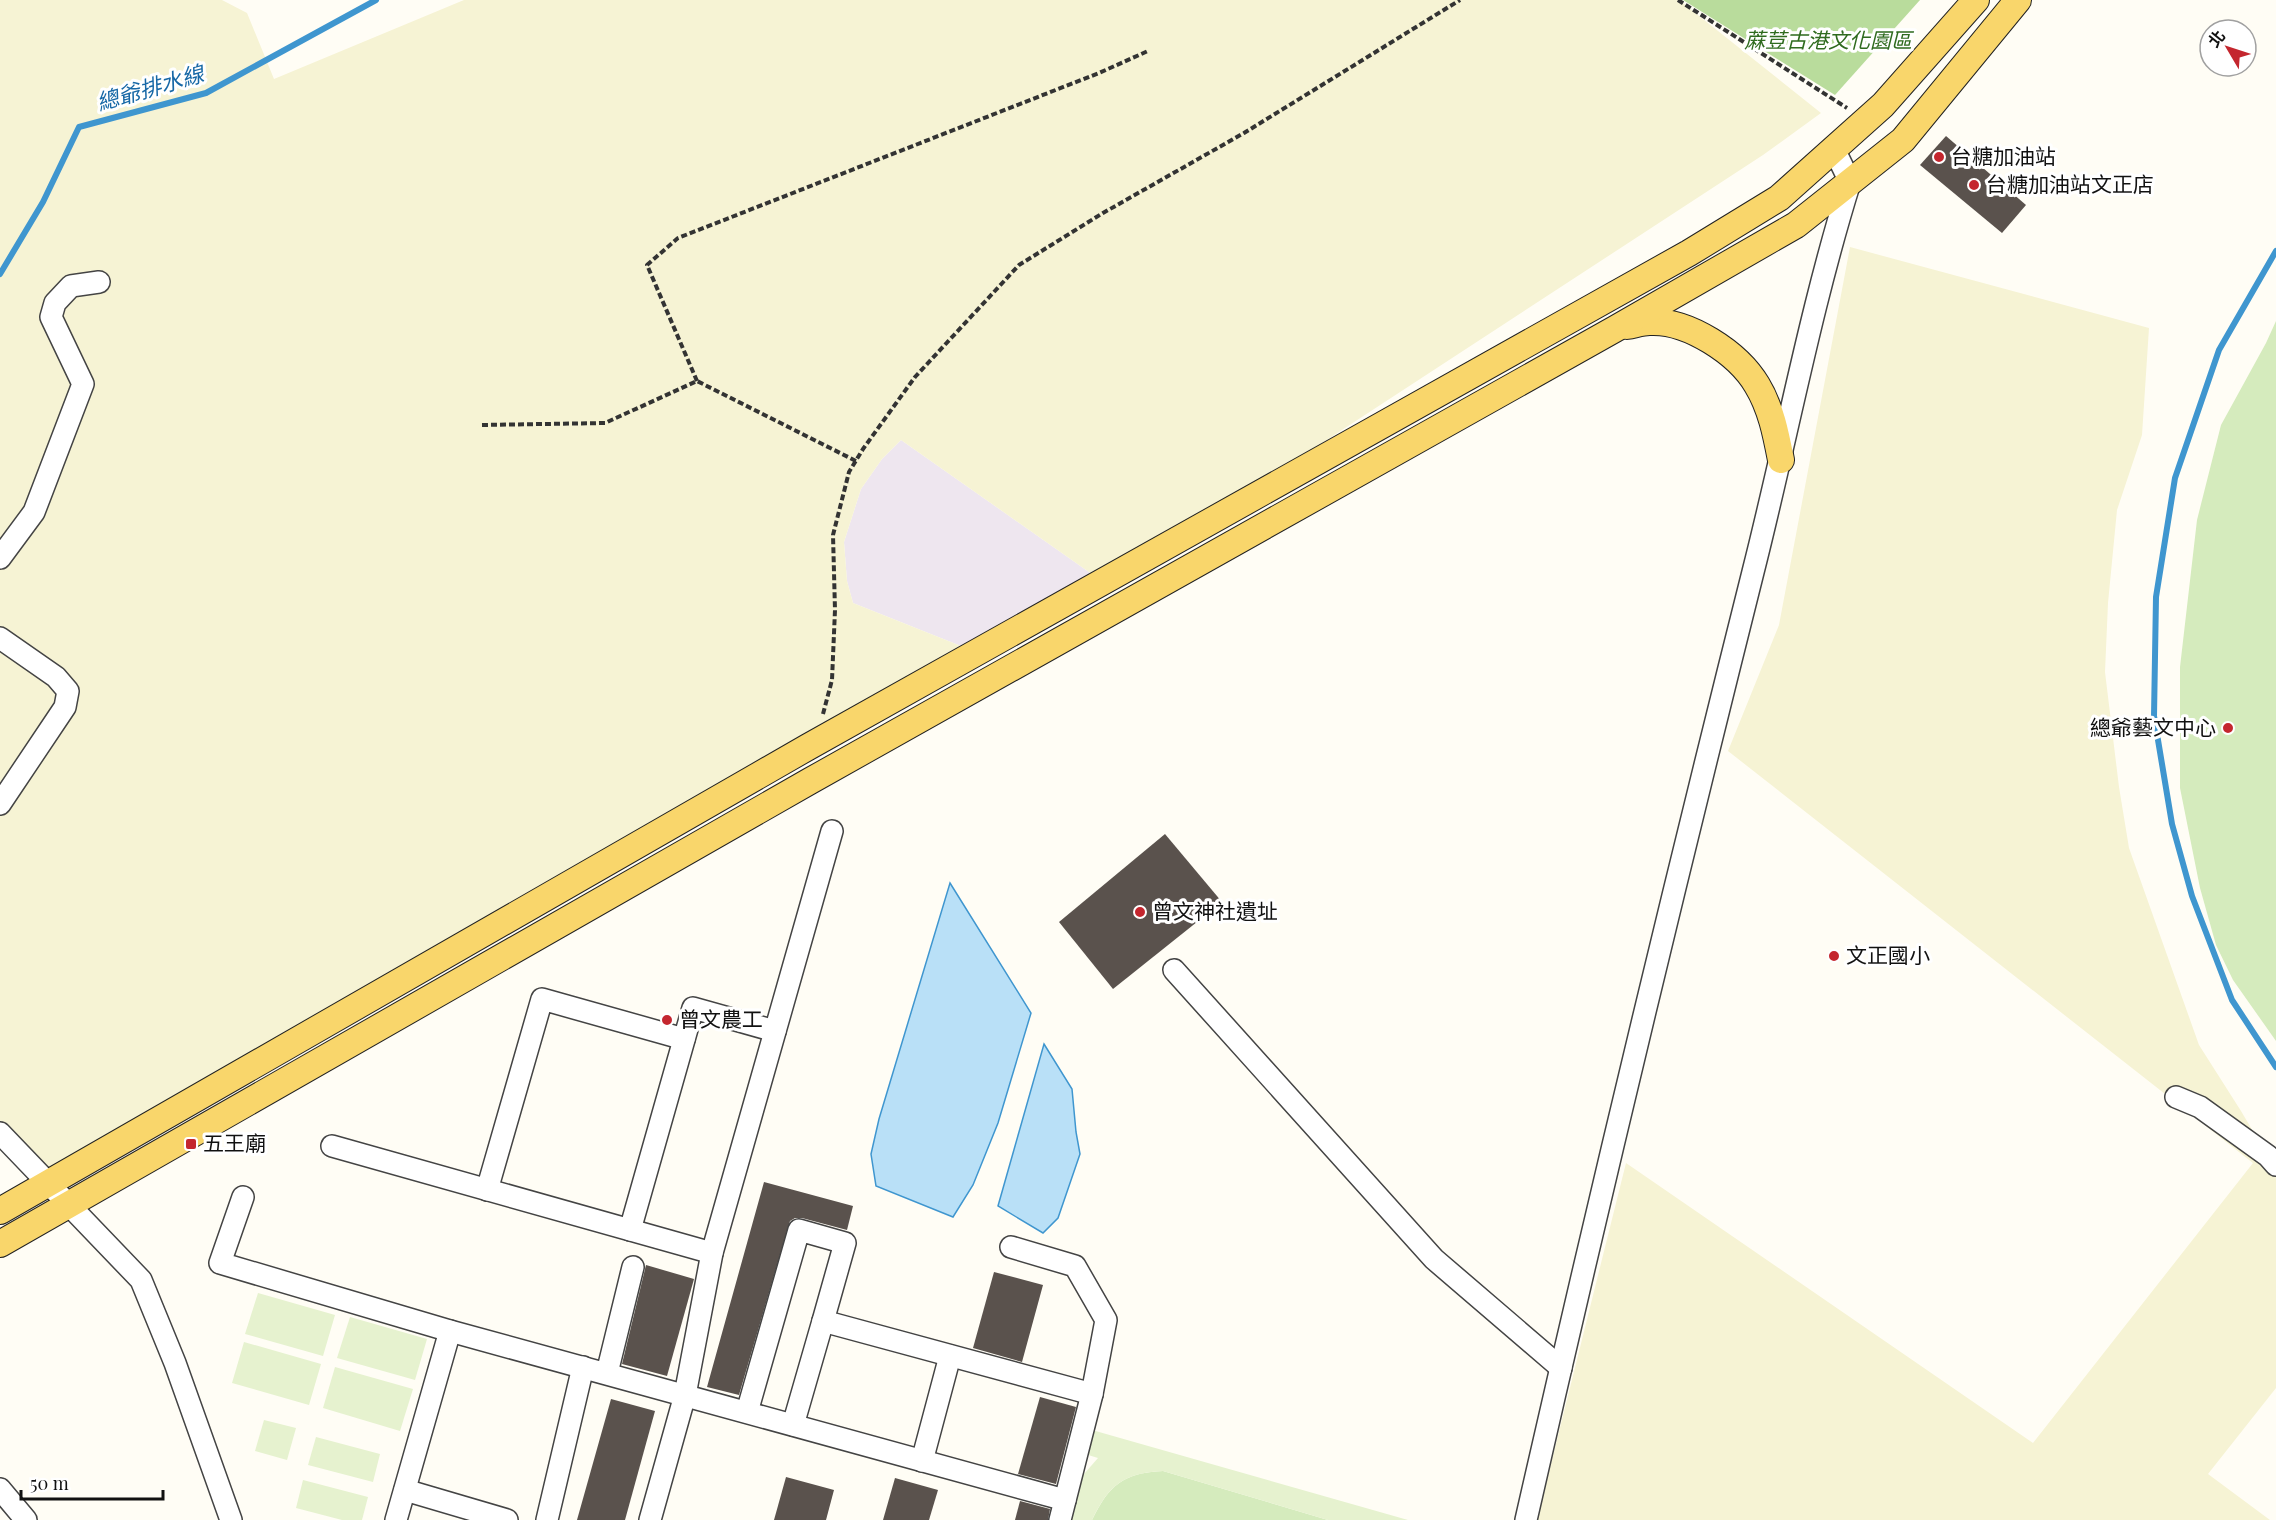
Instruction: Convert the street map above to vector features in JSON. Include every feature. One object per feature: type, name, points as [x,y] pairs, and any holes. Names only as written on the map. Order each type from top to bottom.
[{"type":"main road","points":[[0,1211],[808,747],[1689,253],[1779,198],[1883,105],[1976,0]]},
{"type":"main road","points":[[0,1244],[810,781],[1796,225],[1903,140],[2018,0]]},
{"type":"main road","points":[[1615,329],[1649,321],[1669,323],[1699,334],[1733,356],[1757,385],[1772,416],[1781,460]]},
{"type":"street","points":[[1526,1520],[1716,719],[1781,460],[1829,250],[1850,182],[1834,149]]},
{"type":"street","points":[[0,558],[34,512],[83,384],[51,317],[55,303],[71,286],[99,282]]},
{"type":"street","points":[[0,638],[56,676],[68,691],[65,707],[0,804]]},
{"type":"street","points":[[650,1520],[685,1395],[712,1253],[832,831]]},
{"type":"street","points":[[1174,970],[1434,1259],[1561,1368]]},
{"type":"street","points":[[488,1190],[542,999],[684,1039]]},
{"type":"street","points":[[630,1230],[693,1008],[775,1031]]},
{"type":"street","points":[[2176,1097],[2200,1107],[2268,1155],[2276,1165]]},
{"type":"street","points":[[0,1133],[141,1280],[176,1364],[225,1516]]},
{"type":"street","points":[[332,1146],[712,1253]]},
{"type":"street","points":[[243,1197],[220,1263],[450,1331],[922,1461],[1062,1510],[1092,1394],[1106,1320],[1075,1266],[1011,1247]]},
{"type":"street","points":[[747,1412],[799,1230],[845,1243],[793,1425]]},
{"type":"street","points":[[607,1373],[633,1267]]},
{"type":"street","points":[[823,1321],[1092,1394]]},
{"type":"street","points":[[396,1520],[450,1331]]},
{"type":"street","points":[[922,1461],[950,1356]]},
{"type":"street","points":[[547,1520],[583,1367]]},
{"type":"street","points":[[0,1490],[26,1520]]},
{"type":"street","points":[[405,1490],[507,1520]]},
{"type":"path","points":[[808,747],[820,726],[832,680],[835,610],[833,535],[849,472],[915,377],[1019,265],[1103,213],[1244,133],[1460,0]]},
{"type":"path","points":[[1678,0],[1844,105],[1863,123]]},
{"type":"path","points":[[856,461],[698,381],[647,265],[678,238],[1099,73],[1148,51]]},
{"type":"path","points":[[482,425],[605,423],[698,381]]},
{"type":"shaded area","points":[[0,0],[222,0],[247,13],[274,79],[464,0],[1679,0],[1821,113],[1763,155],[1106,584],[901,440],[882,459],[861,489],[844,542],[847,581],[853,603],[981,654],[43,1180],[0,1134]]},
{"type":"shaded area","points":[[1850,247],[2149,328],[2142,435],[2117,510],[2108,603],[2105,672],[2129,848],[2199,1045],[2276,1170],[2276,1388],[2208,1474],[2270,1520],[1537,1520],[1626,1163],[2033,1443],[2253,1163],[1728,751],[1779,625]]},
{"type":"shaded area","points":[[901,440],[1106,584],[981,654],[853,603],[847,581],[844,542],[861,489],[882,459]]},
{"type":"green space","name":"蔴荳古港文化園區","points":[[1683,0],[1920,0],[1835,95]]},
{"type":"green space","name":"總爺藝文中心","points":[[2276,321],[2276,1041],[2233,980],[2216,945],[2200,888],[2180,788],[2180,667],[2197,520],[2221,425]]},
{"type":"green space","points":[[258,1293],[335,1315],[323,1356],[245,1334]]},
{"type":"green space","points":[[350,1317],[427,1339],[415,1380],[337,1358]]},
{"type":"green space","points":[[244,1342],[321,1364],[309,1405],[232,1383]]},
{"type":"green space","points":[[335,1367],[413,1389],[400,1431],[323,1408]]},
{"type":"green space","points":[[264,1420],[296,1428],[287,1460],[255,1451]]},
{"type":"green space","points":[[1078,1426],[1408,1520],[1328,1520],[1163,1471],[1137,1475],[1119,1483],[1105,1498],[1092,1520],[1059,1520],[1070,1490],[1098,1458],[1072,1450]]},
{"type":"green space","points":[[316,1437],[380,1454],[373,1482],[308,1465]]},
{"type":"green space","points":[[1163,1471],[1328,1520],[1092,1520],[1105,1498],[1119,1483],[1137,1475]]},
{"type":"green space","points":[[303,1480],[368,1497],[362,1520],[342,1520],[296,1508]]},
{"type":"water","points":[[950,883],[1031,1013],[998,1123],[973,1185],[953,1217],[876,1186],[871,1154],[879,1119]]},
{"type":"water","points":[[1044,1044],[1072,1089],[1080,1154],[1058,1218],[1043,1233],[998,1206]]},
{"type":"building","name":"台糖加油站文正店","points":[[1946,136],[2026,205],[2002,233],[1920,165]]},
{"type":"building","name":"曾文神社遺址","points":[[1165,834],[1222,902],[1113,989],[1059,922]]},
{"type":"building","points":[[764,1182],[853,1206],[847,1230],[802,1218],[790,1221],[739,1395],[707,1387]]},
{"type":"building","points":[[646,1265],[694,1279],[667,1376],[622,1364]]},
{"type":"building","points":[[994,1272],[1043,1285],[1022,1362],[973,1348]]},
{"type":"building","points":[[1040,1397],[1076,1407],[1056,1484],[1018,1474]]},
{"type":"building","points":[[611,1399],[655,1411],[625,1520],[577,1520]]},
{"type":"building","points":[[786,1477],[834,1490],[826,1520],[774,1520]]},
{"type":"building","points":[[895,1478],[938,1490],[929,1520],[883,1520]]},
{"type":"building","points":[[1020,1501],[1050,1509],[1048,1520],[1015,1520]]},
{"type":"waterway","name":"總爺排水線","points":[[0,274],[43,202],[79,127],[206,93],[376,0]]},
{"type":"waterway","points":[[2276,251],[2219,350],[2175,478],[2156,597],[2154,716],[2172,824],[2192,896],[2232,1000],[2276,1067]]},
{"type":"place","name":"台糖加油站","points":[[1939,157]]},
{"type":"place","name":"台糖加油站文正店","points":[[1974,185]]},
{"type":"place","name":"總爺藝文中心","points":[[2228,728]]},
{"type":"place","name":"曾文神社遺址","points":[[1140,912]]},
{"type":"place","name":"文正國小","points":[[1834,956]]},
{"type":"place","name":"曾文農工","points":[[667,1020]]},
{"type":"place","name":"五王廟","points":[[191,1144]]}]
